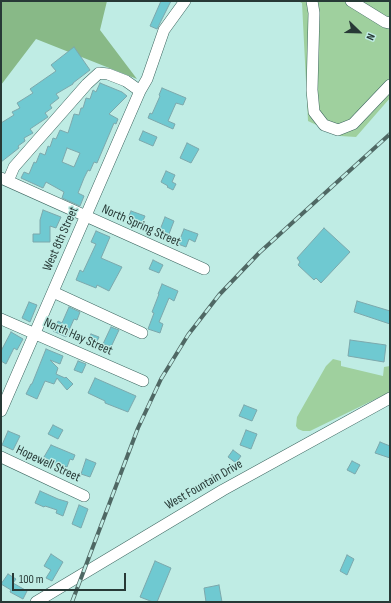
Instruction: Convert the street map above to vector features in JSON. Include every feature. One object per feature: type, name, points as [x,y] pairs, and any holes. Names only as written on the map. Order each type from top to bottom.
[{"type":"street","name":"West 8th Street","points":[[1,411],[140,91],[147,79],[164,30],[185,1]]},
{"type":"street","points":[[312,1],[314,21],[312,90],[314,112],[324,125],[338,130],[353,124],[390,85]]},
{"type":"street","points":[[351,1],[384,22],[390,23]]},
{"type":"street","points":[[4,179],[87,84],[99,73],[108,74],[126,81],[140,91]]},
{"type":"street","name":"North Spring Street","points":[[4,179],[204,269]]},
{"type":"street","points":[[53,292],[142,333]]},
{"type":"street","name":"North Hay Street","points":[[1,319],[143,381]]},
{"type":"street","name":"West Fountain Drive","points":[[36,602],[223,490],[390,398]]},
{"type":"street","name":"Hopewell Street","points":[[1,457],[84,496]]},
{"type":"green space","points":[[1,1],[107,1],[100,30],[137,79],[36,39],[1,85]]},
{"type":"green space","points":[[298,1],[390,1],[390,98],[356,137],[340,136],[308,121],[302,3]]},
{"type":"green space","points":[[333,359],[341,361],[341,366],[383,376],[384,367],[390,366],[390,392],[310,431],[298,429],[296,426],[297,417],[326,366]]},
{"type":"building","points":[[161,1],[171,1],[157,29],[150,26]]},
{"type":"building","points":[[74,47],[90,70],[73,84],[56,94],[59,98],[50,105],[52,108],[45,113],[48,117],[30,129],[33,133],[24,138],[25,141],[18,146],[19,148],[1,162],[1,123],[14,115],[12,112],[20,108],[17,103],[33,93],[30,89],[56,71],[51,65]]},
{"type":"building","points":[[100,83],[122,92],[127,96],[109,114],[118,119],[116,124],[114,123],[97,163],[94,162],[90,171],[88,170],[84,178],[78,193],[84,196],[80,206],[62,198],[64,192],[46,182],[43,188],[21,178],[24,172],[29,174],[40,153],[45,155],[48,146],[50,147],[53,138],[56,139],[60,130],[68,133],[74,114],[79,115],[86,98],[90,99],[93,90],[96,92]],"holes":[[[67,148],[80,153],[74,167],[62,162]]]},
{"type":"building","points":[[162,88],[186,98],[183,105],[176,103],[168,121],[175,124],[173,129],[148,118],[150,113],[152,114]]},
{"type":"building","points":[[143,131],[157,137],[153,146],[139,140]]},
{"type":"building","points":[[187,143],[199,149],[191,163],[180,158]]},
{"type":"building","points":[[166,171],[175,175],[172,182],[176,184],[173,190],[161,182]]},
{"type":"building","points":[[43,210],[61,217],[56,228],[50,226],[50,242],[33,242],[33,234],[40,234],[40,220]]},
{"type":"building","points":[[131,211],[145,216],[142,223],[128,218]]},
{"type":"building","points":[[165,217],[174,221],[167,239],[158,235]]},
{"type":"building","points":[[324,228],[350,252],[321,283],[316,278],[314,280],[298,265],[300,262],[297,258]]},
{"type":"building","points":[[184,229],[198,234],[195,242],[189,239],[186,247],[178,244]]},
{"type":"building","points":[[96,231],[110,237],[101,258],[122,267],[109,291],[97,285],[96,288],[76,280],[80,270],[83,272],[96,244],[91,242]]},
{"type":"building","points":[[153,260],[163,265],[159,273],[149,269]]},
{"type":"building","points":[[162,284],[178,291],[174,301],[169,298],[159,322],[163,324],[160,333],[148,329],[154,313],[152,312]]},
{"type":"building","points":[[357,301],[390,311],[390,324],[354,312]]},
{"type":"building","points":[[29,302],[37,305],[30,322],[22,318]]},
{"type":"building","points":[[69,307],[80,312],[77,320],[74,319],[66,337],[53,331],[58,321],[62,323]]},
{"type":"building","points":[[111,327],[119,330],[111,347],[103,344]]},
{"type":"building","points":[[11,332],[23,339],[17,350],[14,348],[6,364],[1,361],[1,351]]},
{"type":"building","points":[[91,334],[99,337],[95,346],[87,342]]},
{"type":"building","points":[[350,340],[386,345],[384,362],[348,356]]},
{"type":"building","points":[[46,349],[63,356],[60,364],[50,360],[58,368],[56,374],[65,378],[66,377],[73,384],[67,390],[57,378],[54,384],[45,381],[37,399],[26,394],[32,384]]},
{"type":"building","points":[[78,361],[86,364],[82,373],[74,370]]},
{"type":"building","points":[[95,378],[136,396],[128,412],[105,403],[105,401],[88,393]]},
{"type":"building","points":[[244,405],[257,410],[252,421],[239,416]]},
{"type":"building","points":[[53,425],[63,430],[58,439],[48,434]]},
{"type":"building","points":[[246,430],[257,434],[251,449],[240,445]]},
{"type":"building","points":[[8,431],[20,436],[13,450],[2,445]]},
{"type":"building","points":[[380,442],[390,446],[390,458],[375,453]]},
{"type":"building","points":[[51,445],[75,455],[73,460],[70,459],[67,467],[50,461],[44,457]]},
{"type":"building","points":[[233,450],[241,456],[236,463],[228,457]]},
{"type":"building","points":[[86,459],[96,463],[90,477],[81,474]]},
{"type":"building","points":[[352,461],[360,465],[355,474],[347,470]]},
{"type":"building","points":[[40,491],[68,502],[63,516],[56,513],[57,510],[35,503]]},
{"type":"building","points":[[79,505],[88,509],[81,528],[72,524]]},
{"type":"building","points":[[51,554],[63,562],[52,581],[46,578],[51,570],[44,566]]},
{"type":"building","points":[[347,555],[354,559],[347,575],[340,571]]},
{"type":"building","points":[[155,561],[171,568],[157,602],[153,602],[140,597]]},
{"type":"building","points":[[8,574],[16,579],[13,583],[27,591],[23,599],[10,592],[11,590],[1,584]]},
{"type":"building","points":[[219,585],[222,602],[206,602],[204,588]]},
{"type":"railway","points":[[72,602],[138,428],[161,379],[188,335],[219,295],[259,253],[390,134]]}]
